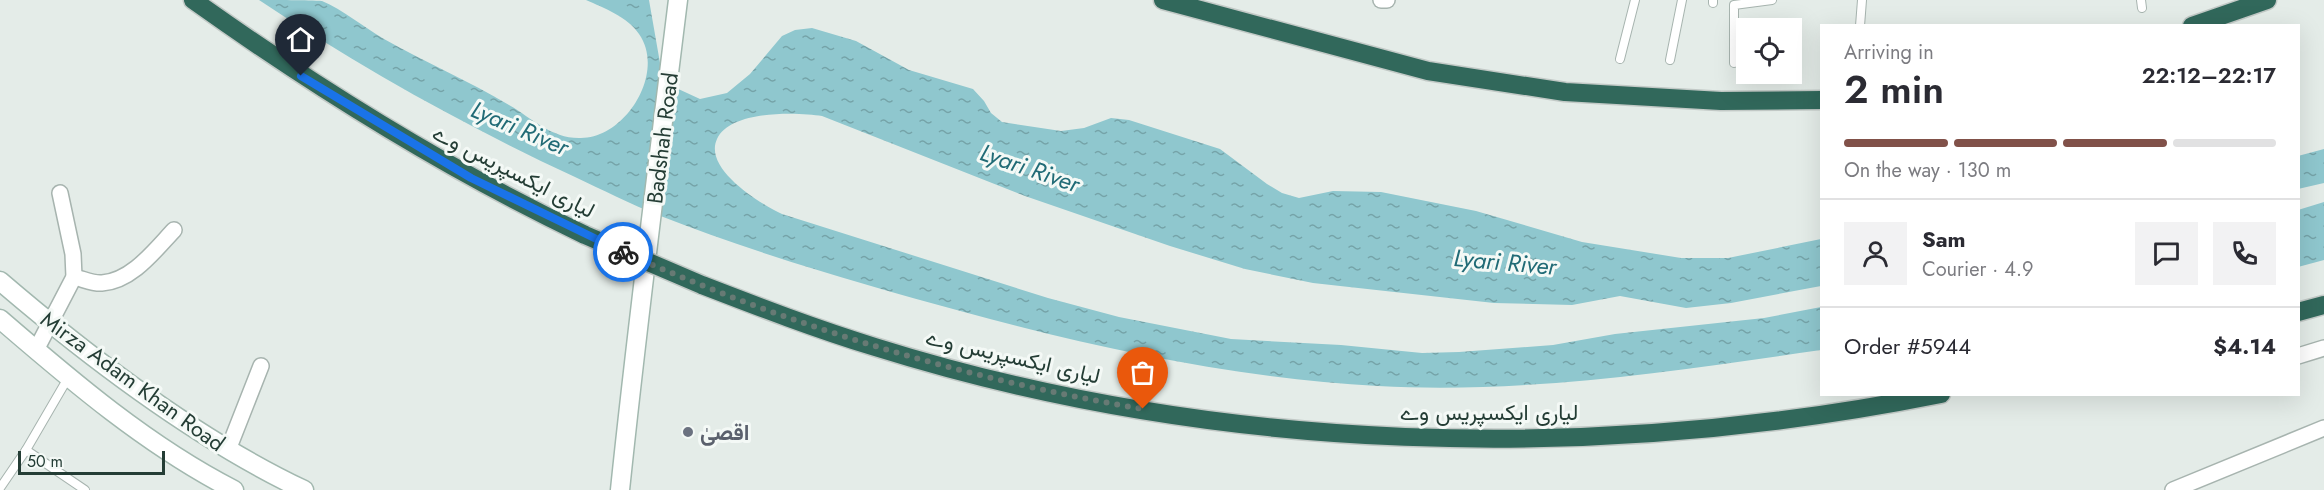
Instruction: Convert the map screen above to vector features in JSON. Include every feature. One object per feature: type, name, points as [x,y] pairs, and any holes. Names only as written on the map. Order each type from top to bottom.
[{"type":"highway","name":"لیاری ایکسپریس وے","points":[[193,0],[301,76],[367,118],[471,178],[585,235],[702,285],[876,347],[1008,381],[1133,407],[1249,424],[1314,431],[1448,438],[1635,434],[1801,418],[1929,396]]},
{"type":"highway","points":[[1163,0],[1439,73],[1565,92],[1721,101],[1820,100]]},
{"type":"highway","points":[[2198,24],[2267,0]]},
{"type":"highway","points":[[2300,311],[2324,305]]},
{"type":"main road","name":"Badshah Road","points":[[620,490],[640,297],[650,235],[678,0]]},
{"type":"main road","name":"Mirza Adam Khan Road","points":[[0,281],[52,324],[165,410],[228,450],[304,490]]},
{"type":"main road","name":"Mirza Adam Khan Road","points":[[0,319],[68,378],[126,422],[224,488]]},
{"type":"street","points":[[1381,0],[1387,0]]},
{"type":"street","points":[[36,350],[52,324],[74,277],[73,254],[60,193]]},
{"type":"street","points":[[74,277],[102,283],[120,278],[141,264],[174,230]]},
{"type":"street","points":[[2300,355],[2324,348]]},
{"type":"street","points":[[228,450],[261,366]]},
{"type":"street","points":[[2174,490],[2324,428]]},
{"type":"lane","points":[[1620,59],[1635,0]]},
{"type":"lane","points":[[1670,60],[1682,0]]},
{"type":"lane","points":[[1734,63],[1734,5],[1772,0]]},
{"type":"lane","points":[[1860,24],[1862,0]]},
{"type":"lane","points":[[0,488],[3,476],[26,450],[68,378]]},
{"type":"lane","points":[[26,450],[85,490]]},
{"type":"water","name":"Lyari River","points":[[259,0],[322,1],[384,39],[494,96],[552,132],[581,138],[598,135],[613,127],[626,115],[637,100],[648,66],[646,49],[634,28],[615,14],[586,0],[649,0],[660,63],[674,87],[700,99],[727,93],[750,74],[782,36],[795,30],[812,28],[856,41],[909,70],[973,89],[991,113],[1002,122],[1061,131],[1084,128],[1111,118],[1129,120],[1220,149],[1267,184],[1282,193],[1299,198],[1333,191],[1381,192],[1476,211],[1582,242],[1681,258],[1728,258],[1820,239],[1820,286],[1731,303],[1686,308],[1620,296],[1572,305],[1494,303],[1313,283],[1245,269],[1170,246],[1025,196],[822,116],[765,115],[735,123],[724,130],[717,139],[715,150],[718,162],[736,184],[782,214],[1048,298],[1119,317],[1231,339],[1341,345],[1422,353],[1459,352],[1553,345],[1615,334],[1764,318],[1820,307],[1820,350],[1600,379],[1545,384],[1434,388],[1378,386],[1273,376],[1220,369],[1117,350],[1015,325],[848,279],[733,243],[648,211],[534,158],[453,116],[336,49]]},
{"type":"water","points":[[2324,149],[2324,183],[2300,189],[2300,155]]},
{"type":"water","points":[[2324,202],[2324,260],[2300,266],[2300,209]]},
{"type":"way so far","points":[[623,252],[760,308],[876,347],[1060,394],[1143,409]]},
{"type":"place","name":"اقصیٰ","points":[[688,432]]},
{"type":"route","points":[[301,76],[471,178],[528,208],[623,252]]}]
